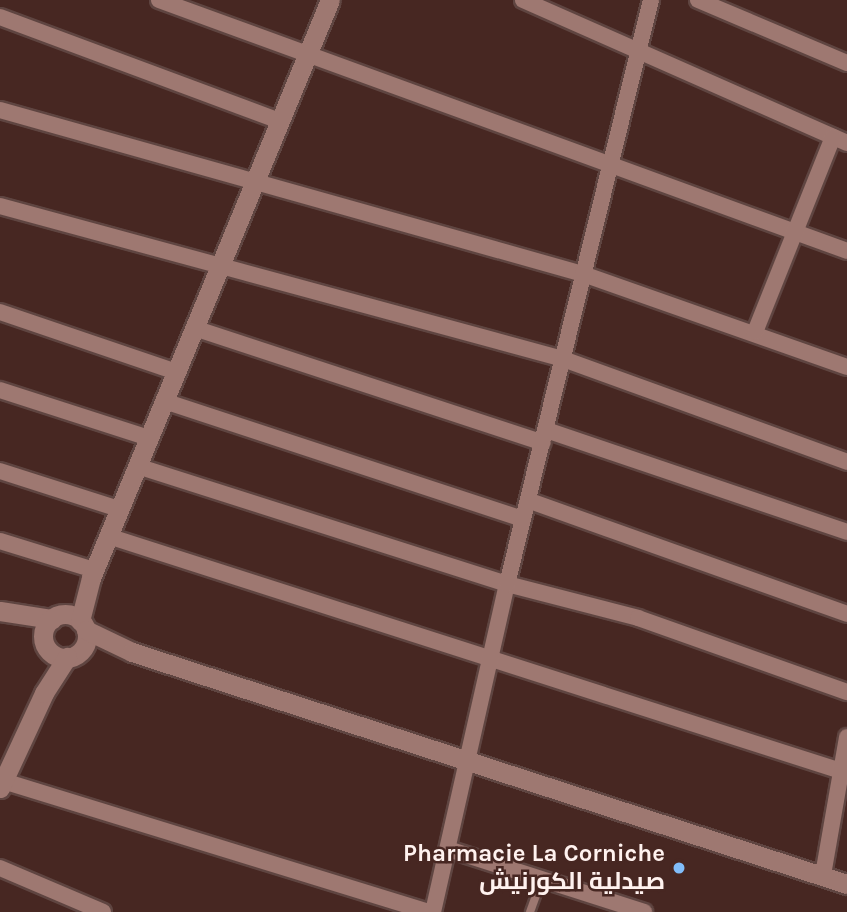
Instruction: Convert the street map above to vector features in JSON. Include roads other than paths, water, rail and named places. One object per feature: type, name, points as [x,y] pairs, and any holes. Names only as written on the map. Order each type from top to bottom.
[{"type":"street","points":[[159,0],[609,161],[847,251]]},
{"type":"street","points":[[330,0],[93,574],[59,638],[44,694],[1,783],[432,912],[507,584],[530,501],[609,161],[651,0]]},
{"type":"street","points":[[523,0],[840,140],[796,231],[755,332]]},
{"type":"street","points":[[698,0],[847,63]]},
{"type":"street","points":[[0,17],[280,121]]},
{"type":"street","points":[[0,110],[583,274],[755,332],[847,367]]},
{"type":"street","points":[[0,206],[219,268],[564,359],[847,462]]},
{"type":"street","points":[[0,312],[176,372]]},
{"type":"street","points":[[194,328],[847,532]]},
{"type":"street","points":[[0,390],[149,438]]},
{"type":"street","points":[[164,401],[523,519]]},
{"type":"street","points":[[137,466],[507,584],[638,618],[847,692]]},
{"type":"street","points":[[0,471],[119,509]]},
{"type":"street","points":[[530,501],[847,614]]},
{"type":"street","points":[[108,536],[843,772]]},
{"type":"street","points":[[0,541],[93,574]]},
{"type":"street","points":[[83,625],[93,574]]},
{"type":"street","points":[[4,612],[59,638],[132,652],[467,758],[847,884]]},
{"type":"street","points":[[59,638],[83,625]]},
{"type":"street","points":[[59,638],[83,625]]},
{"type":"street","points":[[83,625],[132,652]]},
{"type":"street","points":[[823,876],[847,737]]},
{"type":"street","points":[[448,849],[644,912]]},
{"type":"street","points":[[0,868],[97,911]]},
{"type":"lane","points":[[530,912],[541,881]]},
{"type":"place","name":"Pharmacie La Corniche صيدلية الكورنيش","points":[[679,868]]}]
